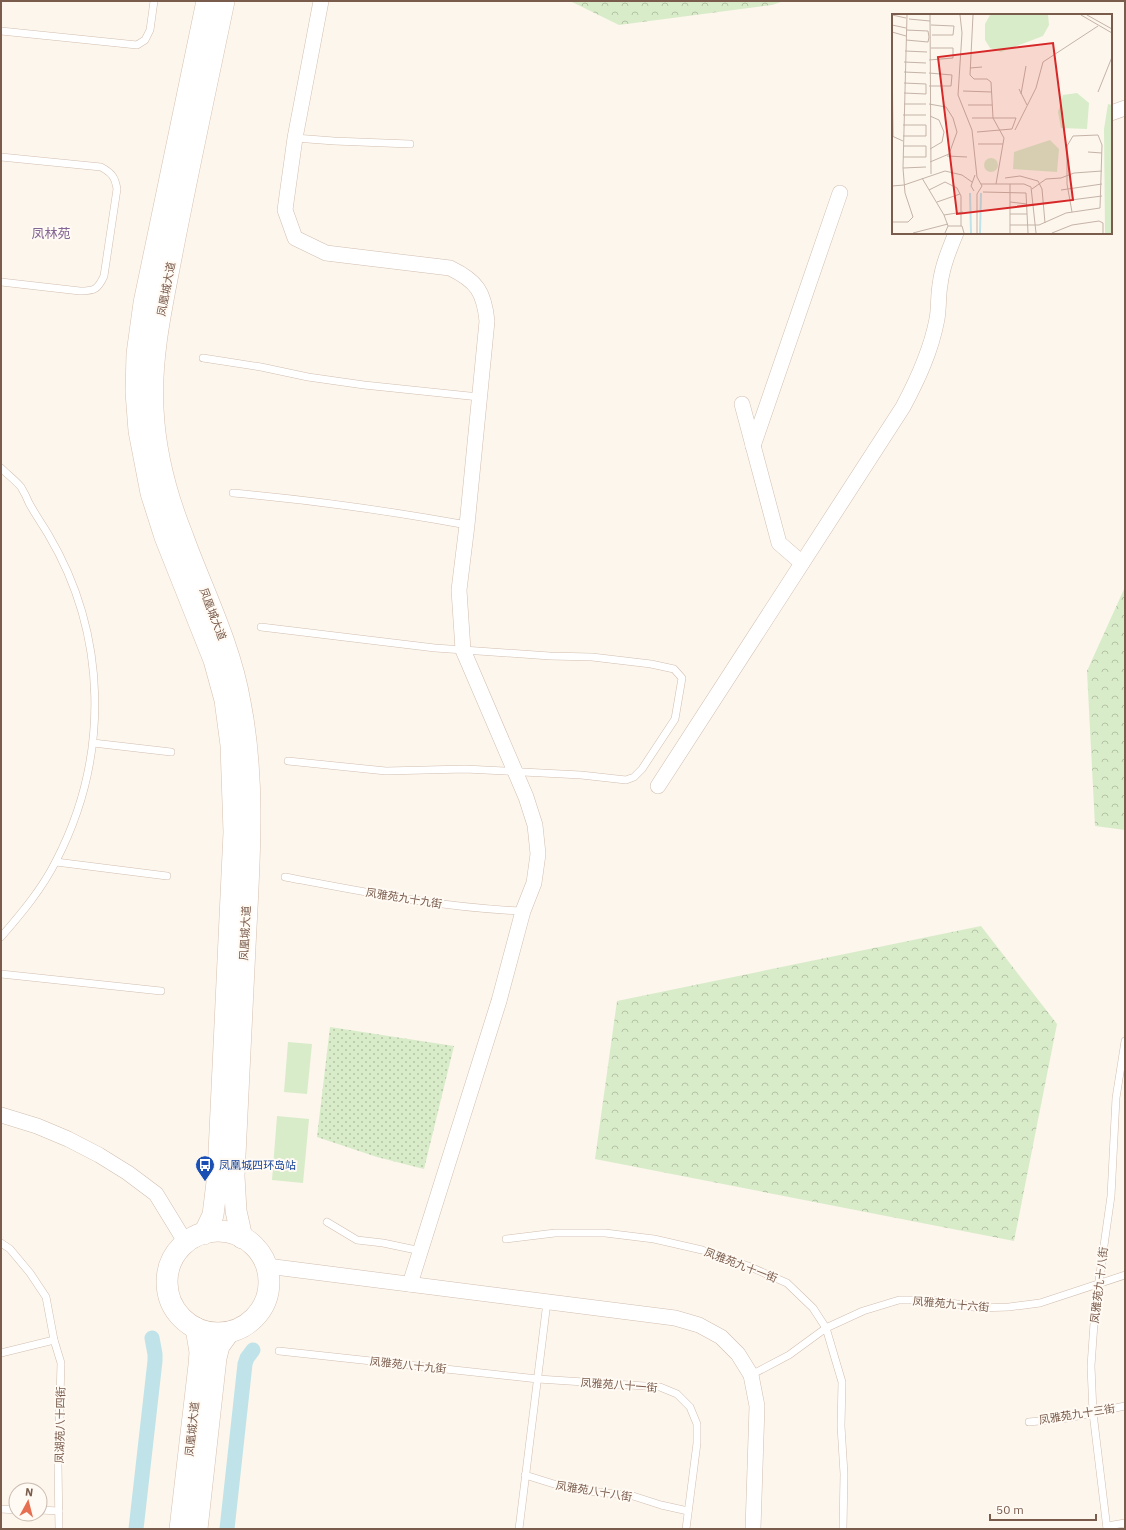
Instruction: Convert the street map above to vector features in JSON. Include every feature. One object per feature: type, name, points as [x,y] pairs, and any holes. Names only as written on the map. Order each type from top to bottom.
[{"type":"main road","name":"凤凰城大道","points":[[195,1238],[213,1215],[218,1174],[234,839],[231,745],[225,700],[214,660],[165,537],[151,493],[139,431],[136,392],[137,354],[144,303],[207,1]]},
{"type":"main road","name":"凤凰城大道","points":[[224,1],[160,316],[153,382],[153,401],[155,435],[169,493],[182,535],[219,628],[235,675],[246,736],[249,772],[250,839],[234,1176],[236,1211],[242,1238]]},
{"type":"main road","points":[[213,1231],[233,1233],[242,1238],[253,1245],[267,1266],[270,1283],[267,1300],[258,1315],[245,1326],[229,1332],[218,1333],[207,1332],[196,1328],[182,1319],[171,1305],[167,1288],[168,1271],[174,1255],[195,1238],[213,1231]]},
{"type":"main road","name":"凤凰城大道","points":[[180,1529],[200,1359],[196,1328]]},
{"type":"main road","name":"凤凰城大道","points":[[197,1529],[216,1358],[219,1346],[229,1332]]},
{"type":"street","points":[[321,1],[295,138],[285,210],[295,238],[326,253],[450,268],[466,276],[478,288],[485,304],[487,322],[459,590],[463,650],[526,797],[535,825],[538,854],[534,883],[523,911],[499,1001],[410,1284]]},
{"type":"street","points":[[1112,113],[1125,108]]},
{"type":"street","points":[[753,446],[840,193]]},
{"type":"street","points":[[658,786],[903,407],[918,379],[930,349],[937,318],[940,284],[948,252],[956,234]]},
{"type":"street","points":[[742,404],[779,543],[802,563]]},
{"type":"street","points":[[1,1115],[36,1126],[68,1139],[99,1155],[128,1173],[156,1194],[195,1238]]},
{"type":"street","points":[[267,1266],[675,1318],[699,1325],[721,1337],[738,1354],[751,1375],[757,1406],[753,1529]]},
{"type":"lane","points":[[1,31],[136,45],[145,40],[150,30],[154,1]]},
{"type":"lane","points":[[295,138],[334,142],[410,144]]},
{"type":"lane","points":[[1,157],[101,167],[110,172],[115,179],[117,189],[104,276],[100,286],[91,291],[80,291],[1,282]]},
{"type":"lane","points":[[203,358],[261,367],[308,377],[387,387],[479,396]]},
{"type":"lane","points":[[1,468],[21,487],[60,556],[79,600],[91,647],[96,695],[93,743],[86,784],[75,818],[56,862],[36,894],[1,937]]},
{"type":"lane","points":[[233,493],[351,506],[467,524]]},
{"type":"lane","points":[[261,627],[346,638],[463,650],[592,657],[674,669],[682,678],[675,719],[642,769],[634,777],[626,780],[581,775],[465,769],[386,771],[288,761]]},
{"type":"lane","points":[[93,743],[171,752]]},
{"type":"lane","points":[[56,862],[166,876]]},
{"type":"lane","name":"凤雅苑九十九街","points":[[285,877],[430,902],[485,909],[523,911]]},
{"type":"lane","points":[[1,974],[161,990]]},
{"type":"lane","name":"凤雅苑九十八街","points":[[1107,1527],[1093,1413],[1091,1366],[1098,1283],[1111,1196],[1116,1098],[1125,1041]]},
{"type":"lane","points":[[327,1222],[357,1240],[383,1243],[421,1251]]},
{"type":"lane","name":"凤雅苑九十一街","points":[[506,1239],[555,1233],[605,1233],[654,1239],[702,1250],[748,1266],[787,1283],[813,1308],[826,1328],[842,1382],[841,1426],[844,1474],[843,1529]]},
{"type":"lane","name":"凤湖苑八十四街","points":[[1,1243],[10,1249],[30,1273],[46,1297],[54,1340],[61,1363],[58,1465],[59,1529]]},
{"type":"lane","name":"凤雅苑九十六街","points":[[751,1375],[789,1355],[826,1328],[863,1311],[900,1300],[934,1300],[979,1308],[1009,1307],[1040,1303],[1125,1275]]},
{"type":"lane","points":[[518,1529],[538,1379],[546,1302]]},
{"type":"lane","points":[[1,1353],[54,1340]]},
{"type":"lane","name":"凤雅苑八十九街","points":[[279,1351],[538,1379]]},
{"type":"lane","name":"凤雅苑八十一街","points":[[538,1379],[660,1387],[677,1394],[690,1407],[697,1424],[697,1443],[686,1529]]},
{"type":"lane","name":"凤雅苑九十三街","points":[[1029,1422],[1068,1418],[1125,1406]]},
{"type":"lane","name":"凤雅苑八十八街","points":[[525,1475],[570,1489],[633,1496],[661,1505],[688,1511]]},
{"type":"lane","points":[[48,1510],[59,1511]]},
{"type":"lane","points":[[1107,1527],[1125,1523]]},
{"type":"green space","points":[[570,1],[784,1],[772,5],[619,25]]},
{"type":"green space","points":[[1125,587],[1125,830],[1095,826],[1087,671]]},
{"type":"green space","points":[[981,926],[1057,1024],[1014,1241],[595,1159],[617,1001]]},
{"type":"green space","points":[[330,1027],[454,1046],[424,1169],[377,1157],[317,1137]]},
{"type":"green space","points":[[288,1042],[312,1044],[307,1094],[284,1092]]},
{"type":"green space","points":[[277,1116],[309,1119],[303,1183],[272,1180]]},
{"type":"waterway","points":[[136,1529],[155,1361],[152,1338]]},
{"type":"waterway","points":[[227,1529],[245,1364],[247,1358],[253,1350]]},
{"type":"place","name":"凤凰城四环岛站","points":[[205,1182]]},
{"type":"district","name":"凤林苑","points":[[51,233]]}]
